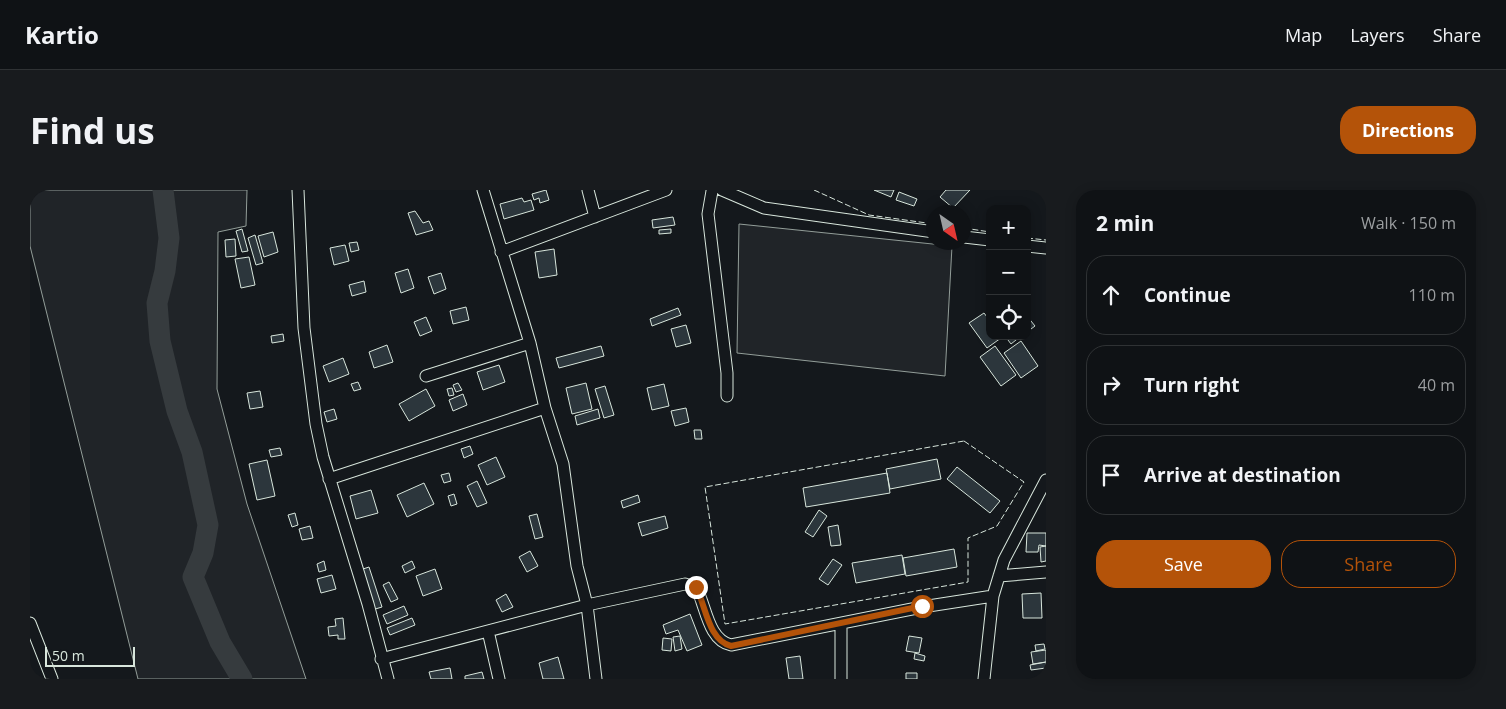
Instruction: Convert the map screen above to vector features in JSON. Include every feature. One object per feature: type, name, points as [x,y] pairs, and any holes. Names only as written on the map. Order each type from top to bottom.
[{"type":"street","points":[[298,190],[304,328],[308,373],[318,432],[388,679]]},
{"type":"street","points":[[483,190],[530,343],[545,408],[563,464],[577,566],[587,605],[596,679]]},
{"type":"street","points":[[588,190],[596,217]]},
{"type":"street","points":[[501,252],[666,190]]},
{"type":"street","points":[[713,190],[708,214],[727,373],[727,396]]},
{"type":"street","points":[[722,190],[764,208],[926,231]]},
{"type":"street","points":[[971,238],[986,240]]},
{"type":"street","points":[[1031,246],[1046,248]]},
{"type":"street","points":[[426,376],[530,343]]},
{"type":"street","points":[[330,479],[545,408]]},
{"type":"street","points":[[984,679],[993,596],[999,576],[1004,560],[1046,480]]},
{"type":"street","points":[[999,576],[1046,572]]},
{"type":"street","points":[[381,659],[587,605],[685,584],[696,587],[716,638],[723,644],[731,646],[922,606],[993,596]]},
{"type":"street","points":[[30,623],[52,679]]},
{"type":"street","points":[[841,623],[841,679]]},
{"type":"street","points":[[488,631],[499,679]]},
{"type":"shaded area","points":[[30,190],[247,190],[246,226],[218,232],[217,389],[247,504],[306,679],[138,679],[30,246]]},
{"type":"shaded area","points":[[739,224],[926,243],[926,250],[952,250],[945,376],[737,353]]},
{"type":"building","points":[[546,190],[549,200],[540,203],[539,198],[534,200],[532,194]]},
{"type":"building","points":[[874,190],[894,190],[891,197]]},
{"type":"building","points":[[946,190],[970,190],[956,205],[949,205],[940,197]]},
{"type":"building","points":[[899,192],[917,199],[914,206],[896,200]]},
{"type":"building","points":[[522,198],[524,202],[531,200],[534,210],[504,219],[500,204]]},
{"type":"building","points":[[415,211],[423,223],[429,221],[433,230],[416,235],[408,213]]},
{"type":"building","points":[[673,217],[675,225],[653,228],[652,220]]},
{"type":"building","points":[[242,229],[248,251],[242,252],[236,231]]},
{"type":"building","points":[[671,229],[671,233],[659,234],[659,230]]},
{"type":"building","points":[[273,232],[278,252],[264,257],[258,236]]},
{"type":"building","points":[[255,235],[263,263],[256,265],[248,238]]},
{"type":"building","points":[[235,239],[236,256],[226,257],[225,240]]},
{"type":"building","points":[[357,242],[359,250],[351,252],[349,243]]},
{"type":"building","points":[[345,245],[349,261],[334,265],[330,248]]},
{"type":"building","points":[[554,249],[557,275],[539,278],[535,252]]},
{"type":"building","points":[[249,257],[255,285],[241,288],[235,259]]},
{"type":"building","points":[[408,269],[414,288],[401,293],[395,273]]},
{"type":"building","points":[[441,273],[446,289],[434,294],[428,277]]},
{"type":"building","points":[[364,281],[366,292],[352,296],[349,285]]},
{"type":"building","points":[[466,307],[469,320],[453,324],[450,311]]},
{"type":"building","points":[[678,308],[681,315],[652,326],[650,319]]},
{"type":"building","points":[[984,313],[986,316],[986,340],[998,340],[987,348],[969,323]]},
{"type":"building","points":[[426,317],[432,331],[420,336],[414,322]]},
{"type":"building","points":[[1031,321],[1035,326],[1031,329]]},
{"type":"building","points":[[686,325],[691,343],[676,347],[671,329]]},
{"type":"building","points":[[283,334],[284,341],[272,343],[271,336]]},
{"type":"building","points":[[1008,340],[1016,340],[1011,344]]},
{"type":"building","points":[[1021,341],[1038,366],[1021,378],[1004,353]]},
{"type":"building","points":[[387,345],[393,362],[374,368],[369,352]]},
{"type":"building","points":[[601,346],[604,356],[559,368],[556,358]]},
{"type":"building","points":[[995,346],[1016,375],[1001,386],[980,357]]},
{"type":"building","points":[[343,358],[349,374],[329,382],[323,366]]},
{"type":"building","points":[[499,365],[505,382],[483,390],[477,372]]},
{"type":"building","points":[[358,382],[361,389],[354,391],[351,384]]},
{"type":"building","points":[[458,383],[462,390],[456,392],[453,385]]},
{"type":"building","points":[[586,383],[592,409],[572,414],[566,388]]},
{"type":"building","points":[[664,384],[669,406],[652,410],[647,388]]},
{"type":"building","points":[[605,386],[614,415],[604,418],[595,389]]},
{"type":"building","points":[[452,388],[454,395],[449,396],[447,389]]},
{"type":"building","points":[[426,389],[435,406],[409,421],[399,404]]},
{"type":"building","points":[[260,391],[263,407],[250,409],[247,393]]},
{"type":"building","points":[[463,394],[467,405],[453,411],[449,400]]},
{"type":"building","points":[[686,408],[689,422],[675,426],[671,411]]},
{"type":"building","points":[[334,409],[337,419],[327,422],[324,412]]},
{"type":"building","points":[[598,409],[600,418],[577,425],[575,416]]},
{"type":"building","points":[[694,430],[701,430],[702,439],[695,439]]},
{"type":"building","points":[[470,446],[473,454],[464,458],[461,449]]},
{"type":"building","points":[[280,448],[282,455],[271,457],[269,450]]},
{"type":"building","points":[[496,457],[505,477],[487,485],[478,465]]},
{"type":"building","points":[[937,459],[941,479],[890,489],[886,469]]},
{"type":"building","points":[[267,460],[275,496],[257,500],[249,464]]},
{"type":"building","points":[[957,467],[1000,501],[990,513],[947,479]]},
{"type":"building","points":[[449,473],[451,481],[444,483],[441,475]]},
{"type":"building","points":[[887,473],[890,493],[806,507],[803,488]]},
{"type":"building","points":[[477,481],[487,503],[477,507],[467,486]]},
{"type":"building","points":[[424,483],[434,504],[407,517],[397,495]]},
{"type":"building","points":[[371,490],[378,513],[356,519],[350,496]]},
{"type":"building","points":[[454,494],[457,504],[451,506],[448,496]]},
{"type":"building","points":[[638,495],[640,502],[623,508],[621,501]]},
{"type":"building","points":[[819,510],[827,516],[813,537],[805,532]]},
{"type":"building","points":[[295,513],[298,525],[292,527],[288,515]]},
{"type":"building","points":[[537,514],[543,537],[535,539],[529,516]]},
{"type":"building","points":[[665,516],[668,528],[642,536],[638,523]]},
{"type":"building","points":[[838,525],[841,545],[831,546],[828,527]]},
{"type":"building","points":[[310,526],[313,538],[302,540],[299,529]]},
{"type":"building","points":[[1027,533],[1046,533],[1046,546],[1039,545],[1038,552],[1026,552]]},
{"type":"building","points":[[1046,546],[1046,561],[1041,562],[1040,547]]},
{"type":"building","points":[[954,549],[957,567],[906,576],[903,558]]},
{"type":"building","points":[[530,551],[538,566],[527,572],[519,557]]},
{"type":"building","points":[[902,555],[905,574],[856,583],[852,563]]},
{"type":"building","points":[[833,559],[842,565],[828,585],[819,579]]},
{"type":"building","points":[[324,561],[326,570],[319,572],[317,564]]},
{"type":"building","points":[[412,561],[415,568],[405,573],[402,566]]},
{"type":"building","points":[[369,567],[382,607],[372,610],[360,570]]},
{"type":"building","points":[[435,569],[442,589],[423,596],[416,576]]},
{"type":"building","points":[[332,575],[336,589],[321,593],[317,579]]},
{"type":"building","points":[[389,582],[398,599],[391,602],[383,585]]},
{"type":"building","points":[[1041,593],[1042,618],[1023,618],[1022,594]]},
{"type":"building","points":[[506,594],[513,607],[502,612],[496,600]]},
{"type":"building","points":[[404,606],[408,615],[387,624],[383,615]]},
{"type":"building","points":[[690,614],[702,645],[687,651],[678,630],[666,634],[663,625]]},
{"type":"building","points":[[343,618],[345,639],[338,639],[338,635],[329,636],[328,627],[336,626],[335,619]]},
{"type":"building","points":[[412,618],[415,625],[390,635],[387,628]]},
{"type":"building","points":[[680,636],[682,649],[675,651],[673,637]]},
{"type":"building","points":[[909,636],[922,638],[919,653],[906,651]]},
{"type":"building","points":[[663,638],[672,639],[671,651],[662,650]]},
{"type":"building","points":[[1044,644],[1045,649],[1036,651],[1035,645]]},
{"type":"building","points":[[1046,650],[1046,662],[1033,664],[1031,652]]},
{"type":"building","points":[[915,653],[925,656],[924,661],[914,659]]},
{"type":"building","points":[[800,656],[803,679],[789,679],[786,658]]},
{"type":"building","points":[[558,657],[564,679],[543,679],[539,663]]},
{"type":"building","points":[[1046,662],[1046,668],[1031,670],[1030,665]]},
{"type":"building","points":[[450,668],[452,679],[431,679],[429,672]]},
{"type":"building","points":[[482,672],[484,679],[465,679],[465,676]]},
{"type":"building","points":[[906,673],[917,673],[917,679],[906,679]]},
{"type":"waterway","points":[[163,190],[169,238],[165,271],[157,303],[160,341],[177,411],[192,452],[208,525],[203,553],[193,577],[220,642],[242,679]]},
{"type":"fence","points":[[814,190],[869,215],[926,223]]},
{"type":"fence","points":[[971,229],[986,231]]},
{"type":"fence","points":[[1031,238],[1046,240]]},
{"type":"fence","points":[[964,441],[1024,482],[997,526],[968,538],[968,582],[725,624],[705,487],[964,441]]},
{"type":"route","points":[[696,587],[716,638],[723,644],[731,646],[922,606]]}]
